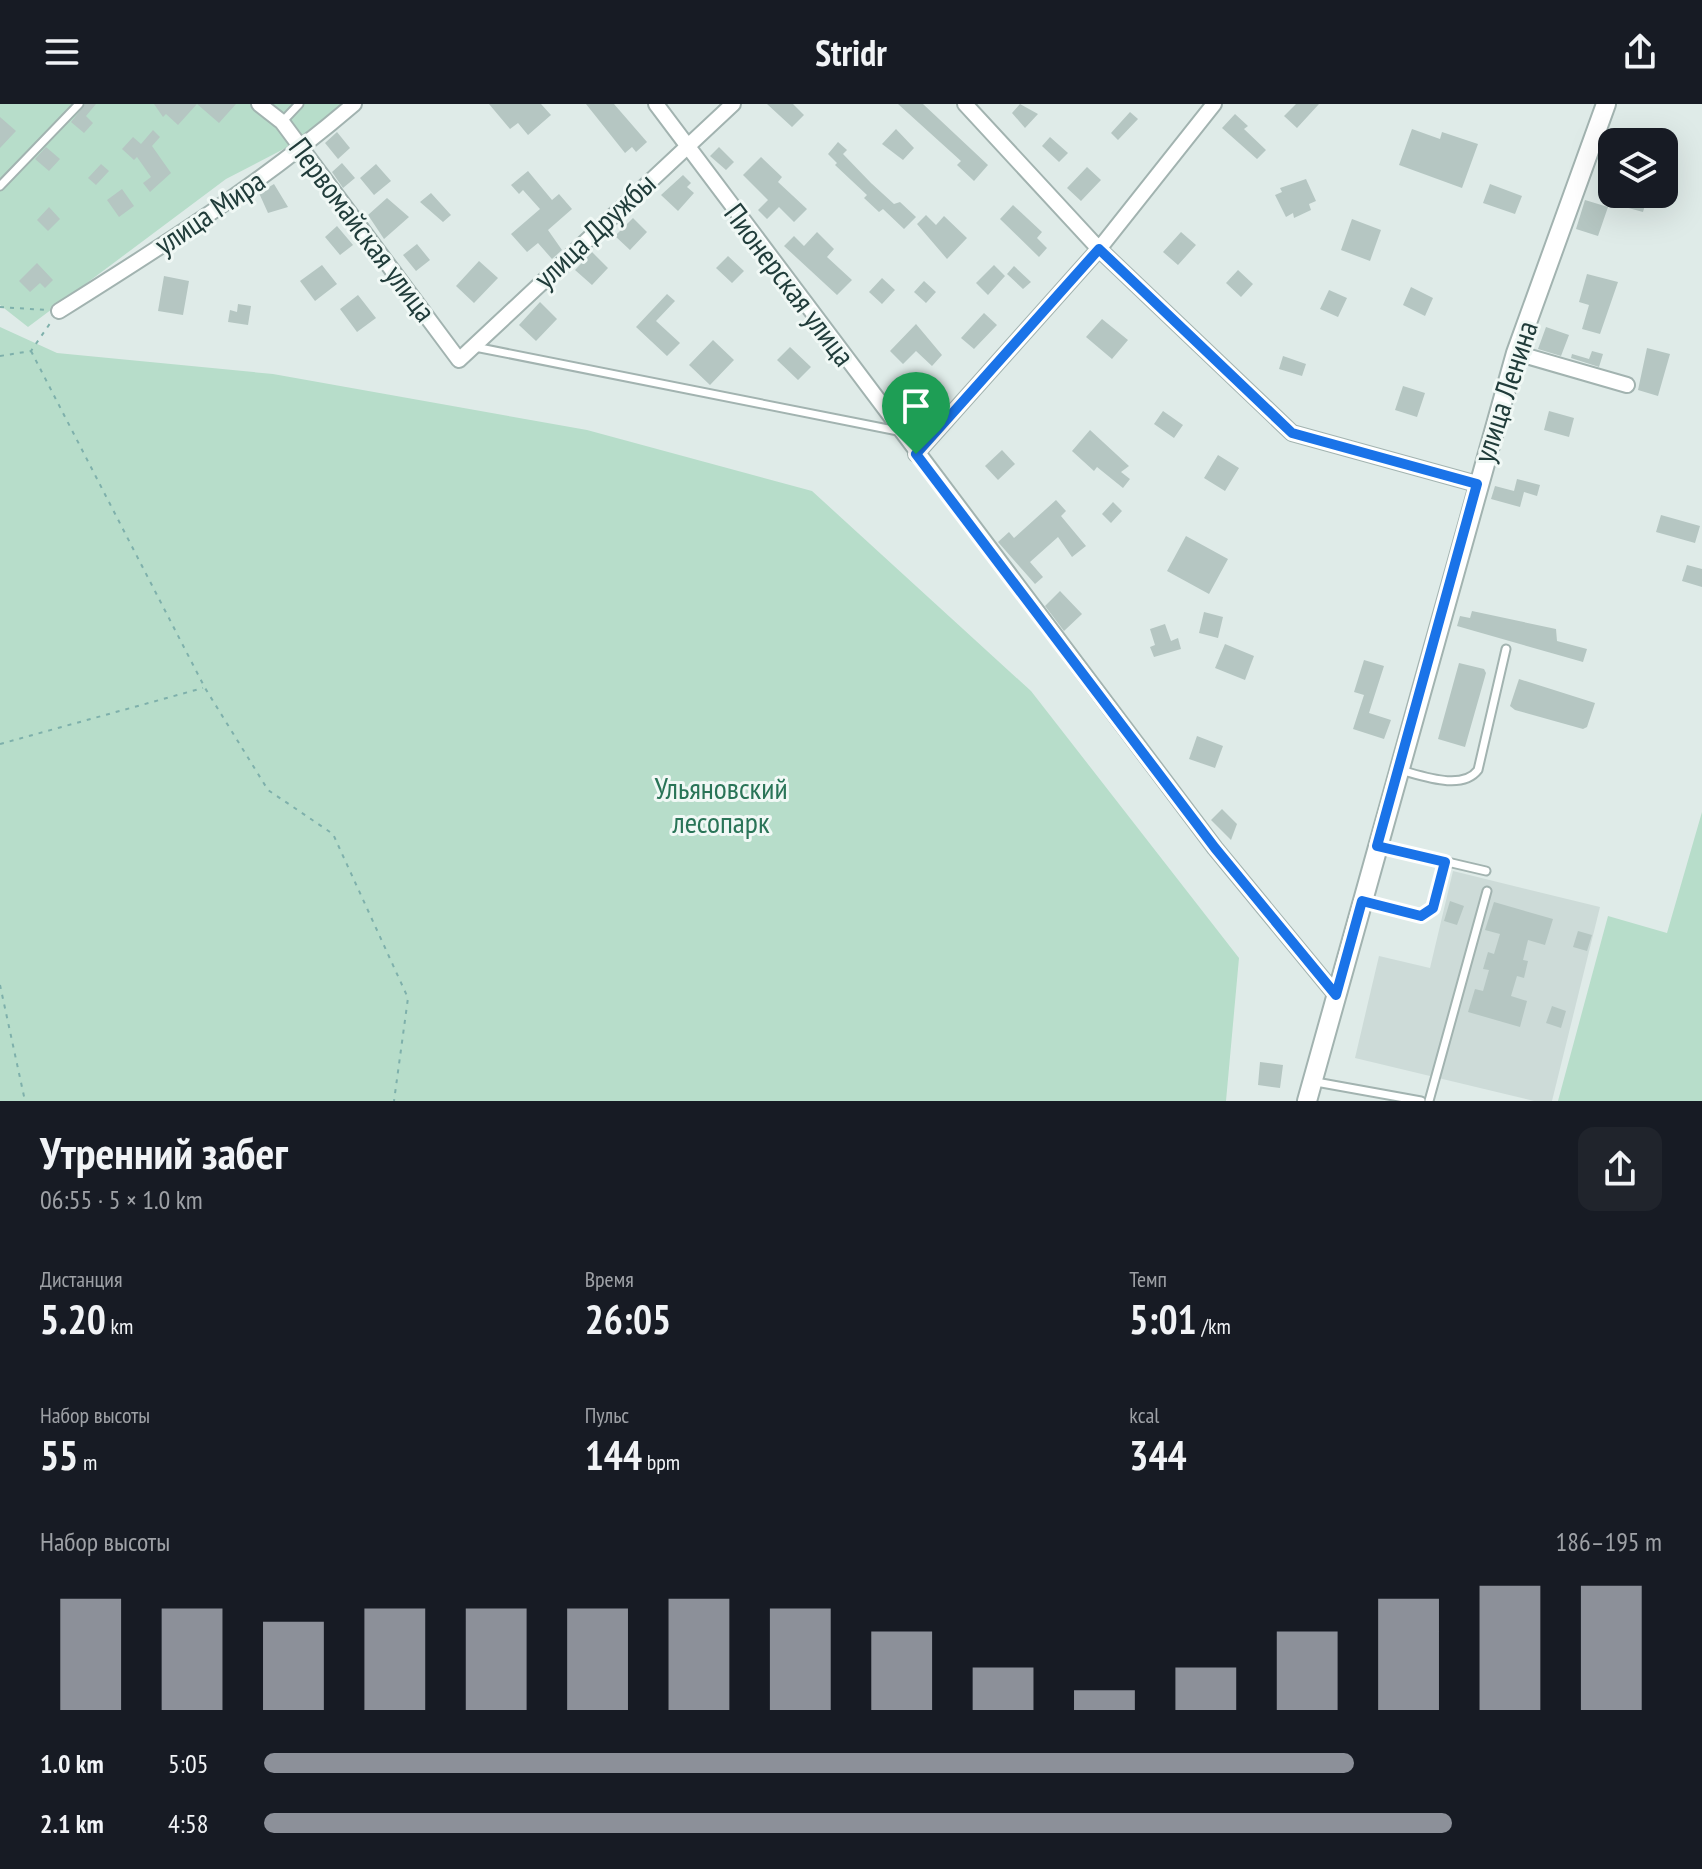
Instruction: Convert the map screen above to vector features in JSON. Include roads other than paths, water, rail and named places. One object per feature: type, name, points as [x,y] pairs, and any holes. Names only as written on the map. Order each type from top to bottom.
[{"type":"street","name":"Первомайская улица","points":[[259,104],[282,122],[459,360]]},
{"type":"street","name":"улица Мира","points":[[59,311],[189,230],[302,149],[354,104]]},
{"type":"street","name":"Пионерская улица","points":[[656,104],[898,431],[1215,848],[1336,995]]},
{"type":"street","name":"улица Дружбы","points":[[459,360],[733,104]]},
{"type":"street","points":[[965,104],[1099,249],[1292,433],[1477,484]]},
{"type":"street","points":[[916,454],[1099,249],[1214,104]]},
{"type":"street","name":"улица Ленина","points":[[1307,1101],[1516,353],[1606,104]]},
{"type":"street","points":[[1516,353],[1627,385]]},
{"type":"lane","points":[[0,186],[79,104]]},
{"type":"lane","points":[[282,122],[299,104]]},
{"type":"lane","points":[[473,347],[898,431]]},
{"type":"lane","points":[[1398,769],[1461,782],[1472,778],[1478,770],[1506,649]]},
{"type":"lane","points":[[1377,846],[1486,871]]},
{"type":"lane","points":[[1362,901],[1421,916],[1429,913],[1445,862]]},
{"type":"lane","points":[[1429,1101],[1487,891]]},
{"type":"lane","points":[[1314,1081],[1421,1101]]},
{"type":"park label","name":"Ульяновский лесопарк","points":[[721,806]]}]
